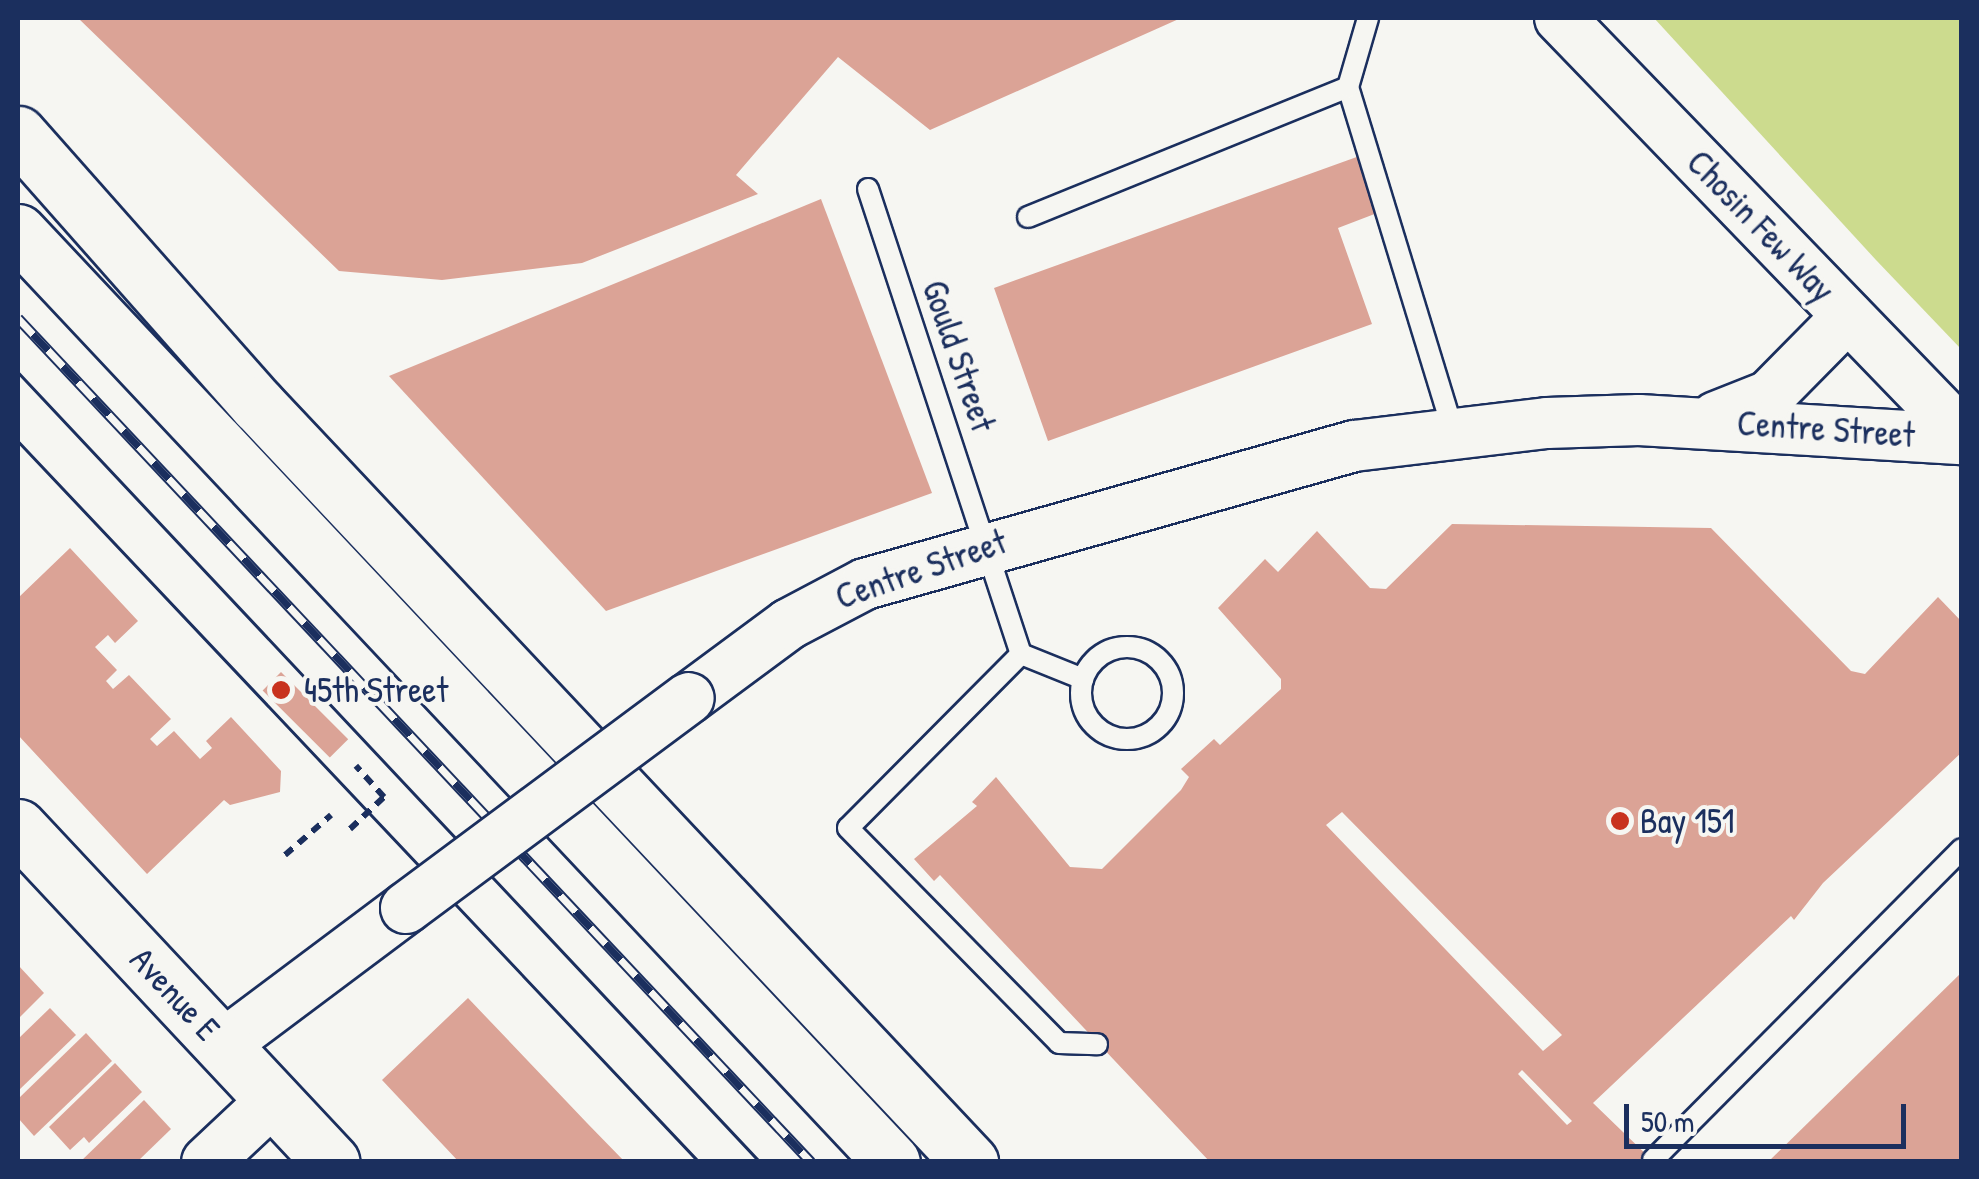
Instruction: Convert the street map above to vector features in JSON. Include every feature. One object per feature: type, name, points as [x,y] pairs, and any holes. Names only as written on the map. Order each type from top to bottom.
[{"type":"main road","points":[[18,134],[257,404],[970,1162]]},
{"type":"main road","points":[[18,232],[892,1162]]},
{"type":"main road","name":"Avenue E","points":[[18,826],[332,1162]]},
{"type":"street","name":"Chosin Few Way","points":[[1560,18],[1962,436]]},
{"type":"street","name":"Centre Street","points":[[1691,420],[1750,408],[1769,396],[1848,316]]},
{"type":"street","name":"Centre Street","points":[[223,1046],[822,603],[990,544],[1259,468],[1453,432],[1691,420],[1962,436]]},
{"type":"street","points":[[207,1162],[274,1099]]},
{"type":"lane","points":[[1368,18],[1348,86],[1453,432]]},
{"type":"lane","points":[[1028,217],[1348,86]]},
{"type":"lane","name":"Gould Street","points":[[868,189],[990,544],[1022,654]]},
{"type":"lane","points":[[1141,649],[1172,678],[1172,708],[1152,733],[1122,740],[1106,735],[1084,712],[1083,679],[1112,650],[1141,649]]},
{"type":"lane","points":[[1083,679],[1022,654],[848,828],[1059,1043],[1096,1044]]},
{"type":"lane","points":[[1653,1160],[1962,848]]},
{"type":"path","points":[[350,829],[384,796],[356,766]]},
{"type":"path","points":[[285,855],[331,815]]},
{"type":"green space","points":[[1654,18],[1961,18],[1961,349],[1876,260]]},
{"type":"building","points":[[78,18],[1181,18],[930,130],[838,57],[736,175],[758,194],[582,263],[442,280],[339,271]]},
{"type":"building","points":[[1365,154],[1385,210],[1338,228],[1372,324],[1048,441],[994,288]]},
{"type":"building","points":[[821,199],[932,493],[606,611],[389,376]]},
{"type":"building","name":"Bay 151","points":[[1452,524],[1711,528],[1851,671],[1865,674],[1938,597],[1962,622],[1962,752],[1823,883],[1794,920],[1791,916],[1593,1103],[1654,1162],[1210,1162],[940,875],[934,881],[914,859],[977,806],[972,802],[996,777],[1070,867],[1102,869],[1181,790],[1189,777],[1181,769],[1214,739],[1220,745],[1281,689],[1281,679],[1218,608],[1265,559],[1278,572],[1317,531],[1370,588],[1386,589]],"holes":[[[1342,812],[1562,1035],[1543,1051],[1326,825]],[[1522,1070],[1572,1121],[1567,1125],[1518,1074]]]},
{"type":"building","points":[[70,548],[138,621],[115,643],[108,635],[95,647],[117,670],[106,681],[113,689],[129,675],[171,719],[150,739],[157,746],[174,731],[200,759],[212,748],[206,741],[231,717],[281,771],[280,792],[230,805],[224,800],[147,874],[18,735],[18,598]]},
{"type":"building","points":[[281,672],[348,739],[330,758],[263,690]]},
{"type":"building","points":[[18,965],[44,993],[18,1019]]},
{"type":"building","points":[[1962,972],[1962,1162],[1768,1162]]},
{"type":"building","points":[[468,998],[625,1162],[459,1162],[382,1080]]},
{"type":"building","points":[[50,1008],[76,1035],[18,1091],[18,1039]]},
{"type":"building","points":[[86,1033],[112,1061],[34,1136],[18,1118],[18,1099]]},
{"type":"building","points":[[115,1063],[142,1092],[89,1143],[84,1137],[70,1150],[49,1127]]},
{"type":"building","points":[[144,1100],[171,1129],[137,1162],[80,1162]]},
{"type":"tram line","points":[[18,372],[760,1162]]},
{"type":"tram line","points":[[18,441],[699,1162]]},
{"type":"railway","points":[[18,318],[811,1162]]},
{"type":"place","name":"45th Street","points":[[281,690]]},
{"type":"place","name":"Bay 151","points":[[1620,821]]}]
